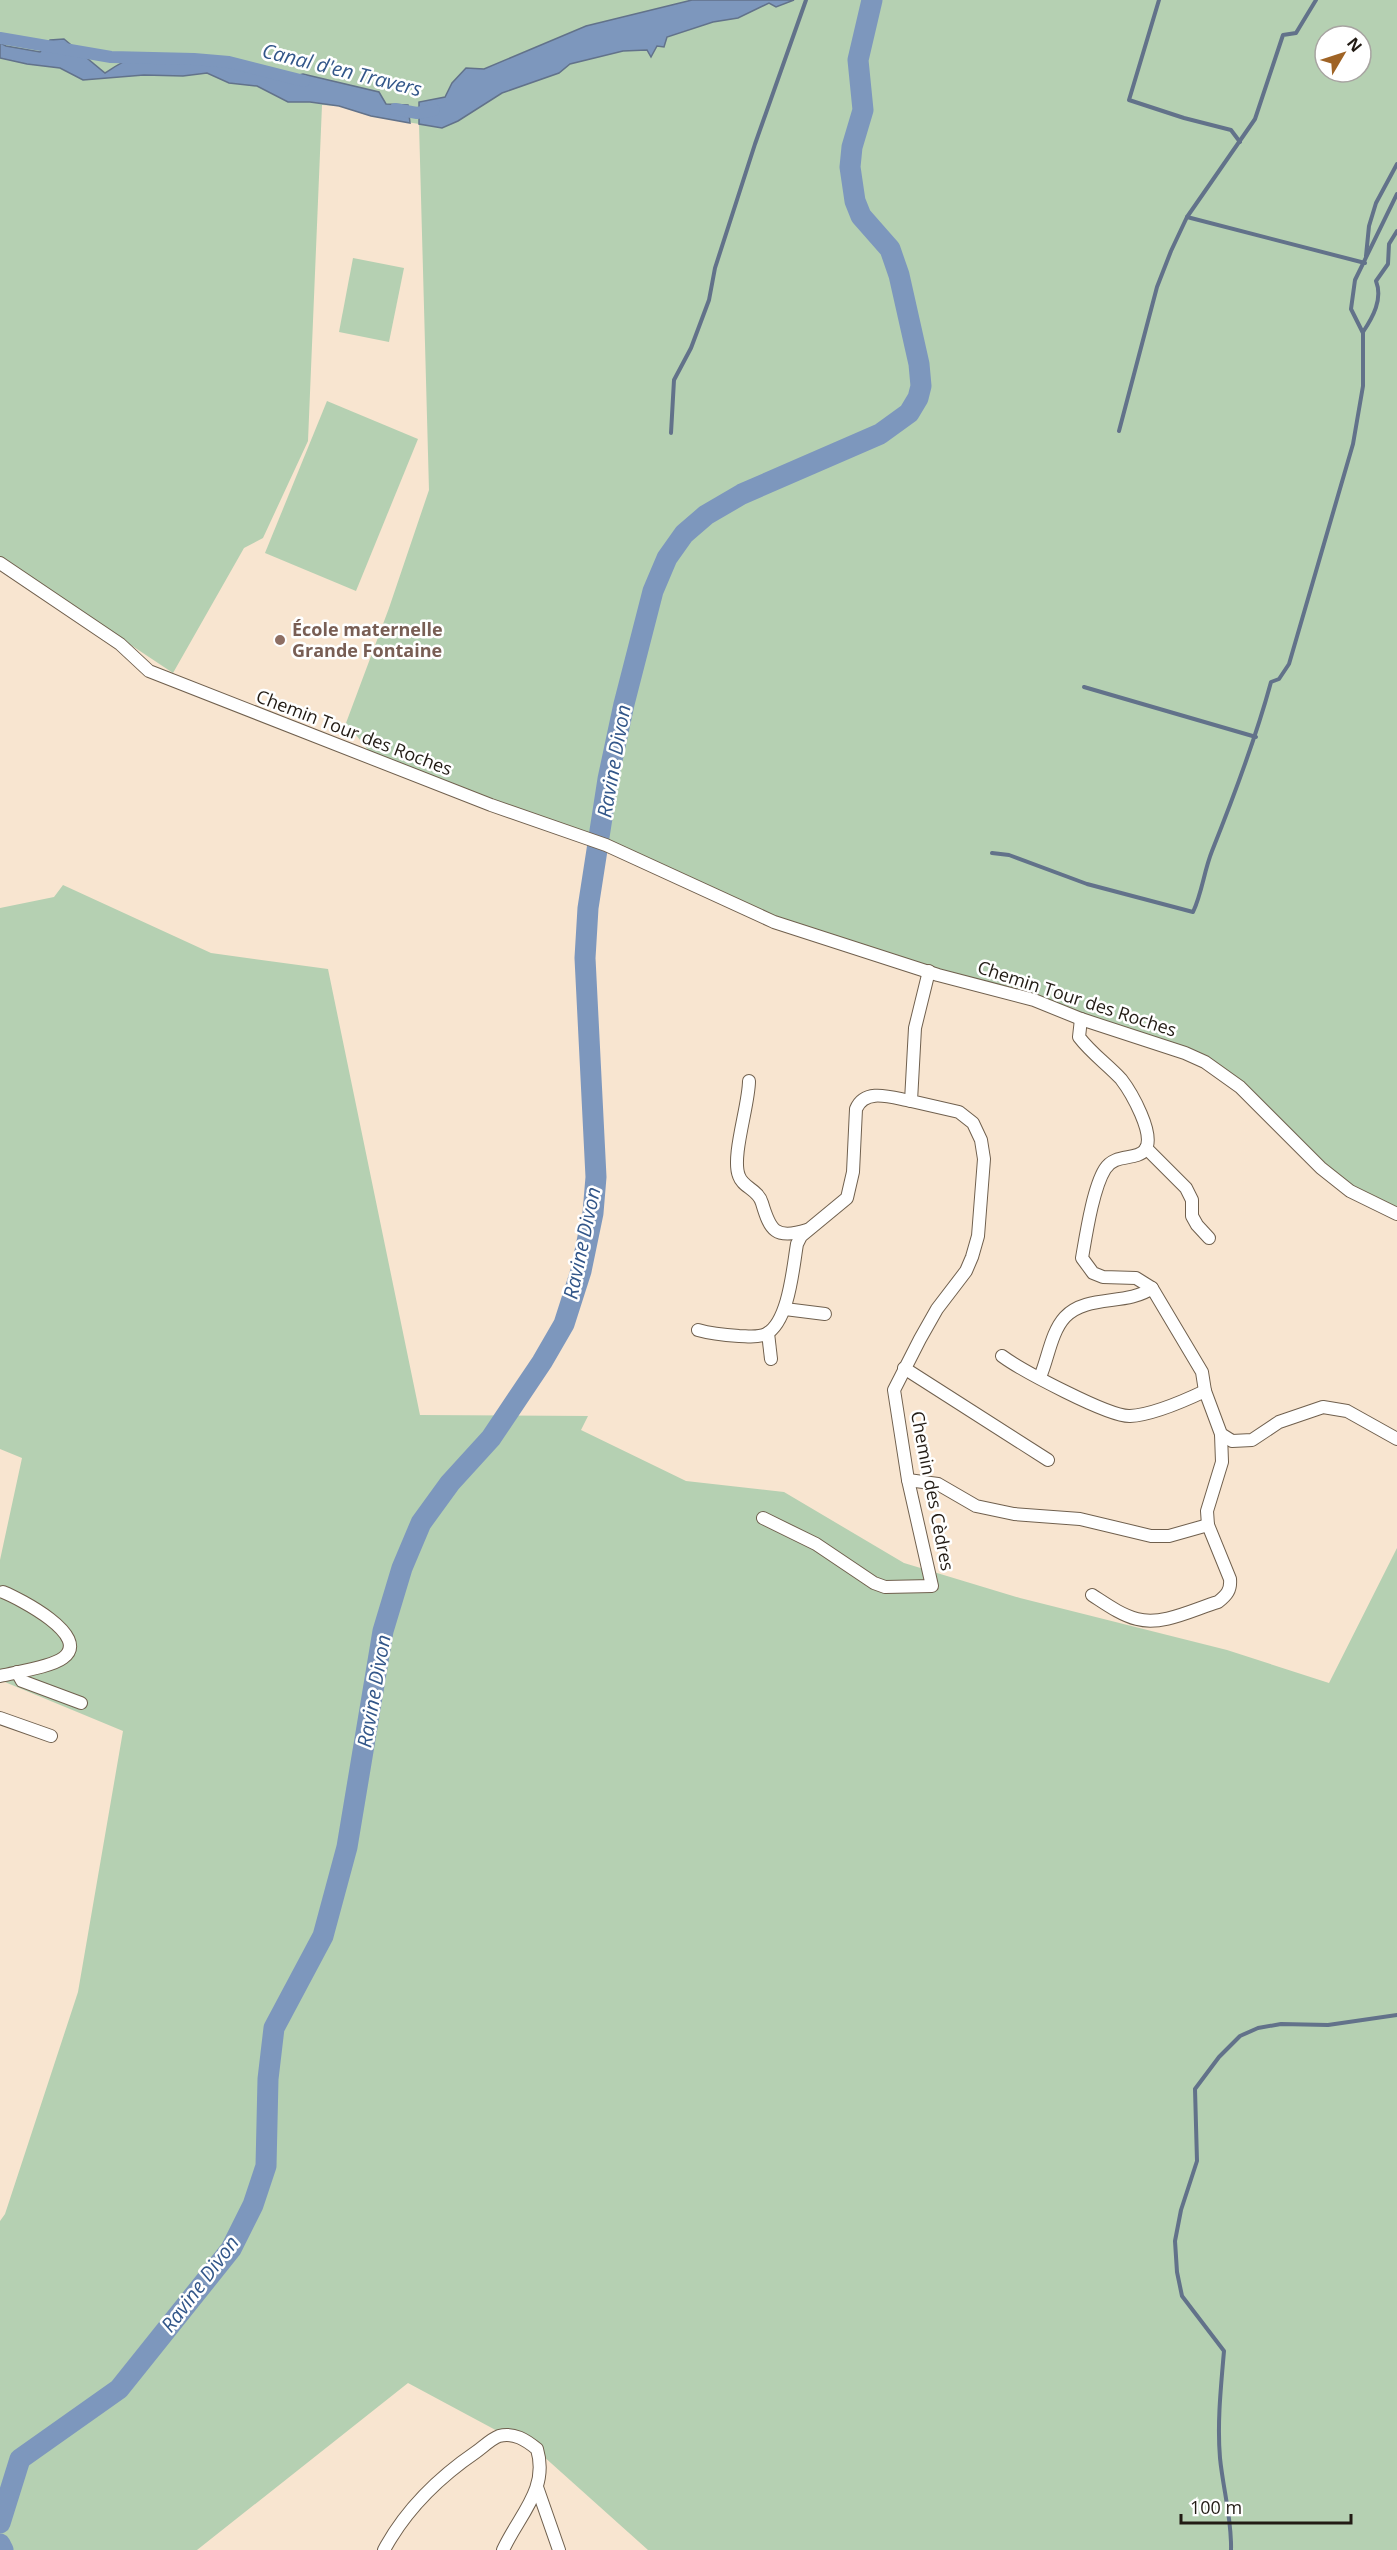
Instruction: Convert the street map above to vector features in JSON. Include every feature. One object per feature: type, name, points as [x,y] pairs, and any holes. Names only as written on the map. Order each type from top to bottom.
[{"type":"street","name":"Chemin Tour des Roches","points":[[0,563],[120,644],[149,672],[491,806],[606,845],[774,922],[929,971],[1034,1000],[1081,1019],[1165,1046],[1205,1062],[1240,1087],[1321,1168],[1350,1191],[1397,1214]]},
{"type":"street","points":[[912,1101],[915,1028],[929,971]]},
{"type":"street","points":[[1081,1019],[1078,1037],[1089,1051],[1122,1080],[1149,1135],[1146,1148],[1141,1154],[1118,1158],[1106,1167],[1100,1180],[1082,1258],[1094,1273],[1102,1277],[1136,1278],[1152,1288],[1202,1372],[1205,1391],[1221,1434],[1222,1462],[1207,1510],[1208,1525],[1230,1579],[1230,1587],[1218,1602],[1160,1620],[1138,1620],[1117,1611],[1092,1595]]},
{"type":"street","points":[[749,1081],[749,1096],[737,1161],[738,1174],[742,1182],[757,1192],[766,1220],[773,1229],[794,1234],[807,1230]]},
{"type":"street","name":"Chemin des Cèdres","points":[[763,1518],[816,1544],[874,1583],[885,1587],[932,1586],[908,1480],[894,1390],[938,1309],[966,1271],[972,1257],[978,1236],[984,1159],[981,1140],[973,1123],[959,1112],[912,1101],[873,1095],[858,1102],[851,1185],[847,1198],[807,1230]]},
{"type":"street","points":[[1146,1148],[1185,1188],[1192,1200],[1192,1216],[1197,1226],[1209,1238]]},
{"type":"street","points":[[698,1330],[712,1334],[747,1336],[768,1333],[777,1325],[784,1309],[797,1244],[807,1230]]},
{"type":"street","points":[[1040,1377],[1058,1329],[1064,1318],[1071,1312],[1087,1305],[1137,1297],[1152,1288]]},
{"type":"street","points":[[784,1309],[825,1314]]},
{"type":"street","points":[[768,1333],[771,1359]]},
{"type":"street","points":[[1002,1356],[1019,1369],[1112,1413],[1130,1416],[1205,1391]]},
{"type":"street","points":[[904,1368],[1048,1460]]},
{"type":"street","points":[[1221,1434],[1232,1441],[1252,1440],[1280,1422],[1323,1407],[1347,1411],[1397,1439]]},
{"type":"street","points":[[908,1480],[938,1484],[976,1506],[1014,1514],[1080,1519],[1150,1536],[1169,1536],[1208,1525]]},
{"type":"street","points":[[0,1676],[64,1658],[70,1647],[69,1639],[63,1629],[21,1599],[3,1592]]},
{"type":"street","points":[[17,1672],[22,1681],[81,1703]]},
{"type":"street","points":[[0,1718],[51,1736]]},
{"type":"street","points":[[384,2550],[406,2517],[444,2474],[498,2436],[514,2435],[525,2439],[537,2449],[541,2472],[537,2487],[504,2550]]},
{"type":"street","points":[[537,2487],[559,2550]]},
{"type":"green space","points":[[0,0],[1397,0],[1397,1214],[1350,1191],[1205,1061],[774,922],[370,752],[346,723],[389,608],[429,490],[419,124],[371,116],[339,106],[322,105],[308,441],[263,538],[244,548],[173,673],[0,558]]},
{"type":"green space","points":[[353,258],[404,268],[389,342],[339,332]]},
{"type":"green space","points":[[327,401],[418,439],[356,591],[265,553]]},
{"type":"green space","points":[[63,885],[211,953],[328,969],[420,1415],[588,1416],[581,1430],[686,1481],[784,1492],[904,1563],[1020,1598],[1227,1650],[1329,1683],[1397,1548],[1397,2550],[648,2550],[542,2455],[408,2383],[197,2550],[0,2550],[0,2221],[5,2214],[78,1992],[123,1731],[0,1680],[0,1560],[22,1458],[0,1449],[0,908],[54,897]]},
{"type":"water","points":[[692,0],[794,0],[776,7],[769,3],[738,18],[713,22],[667,37],[664,47],[657,46],[651,57],[647,50],[623,51],[570,64],[559,73],[502,93],[458,121],[442,128],[419,124],[419,102],[445,97],[452,83],[466,68],[484,69],[586,26]]},
{"type":"water","points":[[64,39],[105,73],[129,59],[136,58],[156,63],[178,57],[272,68],[286,78],[303,74],[379,92],[386,104],[408,105],[410,123],[371,116],[339,106],[288,102],[257,86],[229,83],[207,73],[83,80],[60,68],[0,58],[0,43],[40,52],[50,40]]},
{"type":"waterway","points":[[671,433],[674,380],[691,348],[709,300],[715,268],[755,144],[806,0]]},
{"type":"waterway","name":"Ravine Divon","points":[[0,2523],[20,2459],[119,2389],[231,2249],[253,2205],[266,2166],[268,2079],[274,2028],[323,1936],[347,1847],[383,1631],[402,1568],[421,1523],[450,1483],[491,1438],[542,1362],[564,1324],[581,1271],[593,1213],[596,1177],[585,958],[588,908],[608,779],[624,704],[653,591],[667,558],[684,534],[706,515],[742,494],[880,434],[909,413],[918,398],[921,386],[919,364],[899,275],[890,249],[861,216],[855,201],[850,167],[852,147],[863,110],[858,60],[872,0]]},
{"type":"waterway","points":[[1159,0],[1129,100],[1231,130],[1240,142]]},
{"type":"waterway","points":[[1119,431],[1157,287],[1171,251],[1187,217],[1255,119],[1283,35],[1296,33],[1316,0]]},
{"type":"waterway","name":"Canal d'en Travers","points":[[0,38],[111,57],[229,62],[304,81]]},
{"type":"waterway","name":"Canal d'en Travers","points":[[395,109],[417,113],[434,110]]},
{"type":"waterway","points":[[1366,256],[1369,226],[1376,203],[1397,164]]},
{"type":"waterway","points":[[992,853],[1009,855],[1087,884],[1193,912],[1209,859],[1251,747],[1271,682],[1279,679],[1289,664],[1353,444],[1363,386],[1363,333],[1351,309],[1355,280],[1397,194]]},
{"type":"waterway","points":[[1187,217],[1365,263]]},
{"type":"waterway","points":[[1363,332],[1376,308],[1378,301],[1376,281],[1388,264],[1389,244],[1397,231]]},
{"type":"waterway","points":[[1084,687],[1256,737]]},
{"type":"waterway","points":[[1231,2550],[1219,2445],[1224,2351],[1182,2296],[1177,2272],[1175,2241],[1181,2210],[1197,2161],[1195,2089],[1219,2057],[1240,2036],[1258,2028],[1281,2024],[1328,2025],[1397,2015]]},
{"type":"waterway","name":"Ravine Divon","points":[[0,2544],[3,2550]]},
{"type":"place","name":"École maternelle Grande Fontaine","points":[[280,640]]}]
